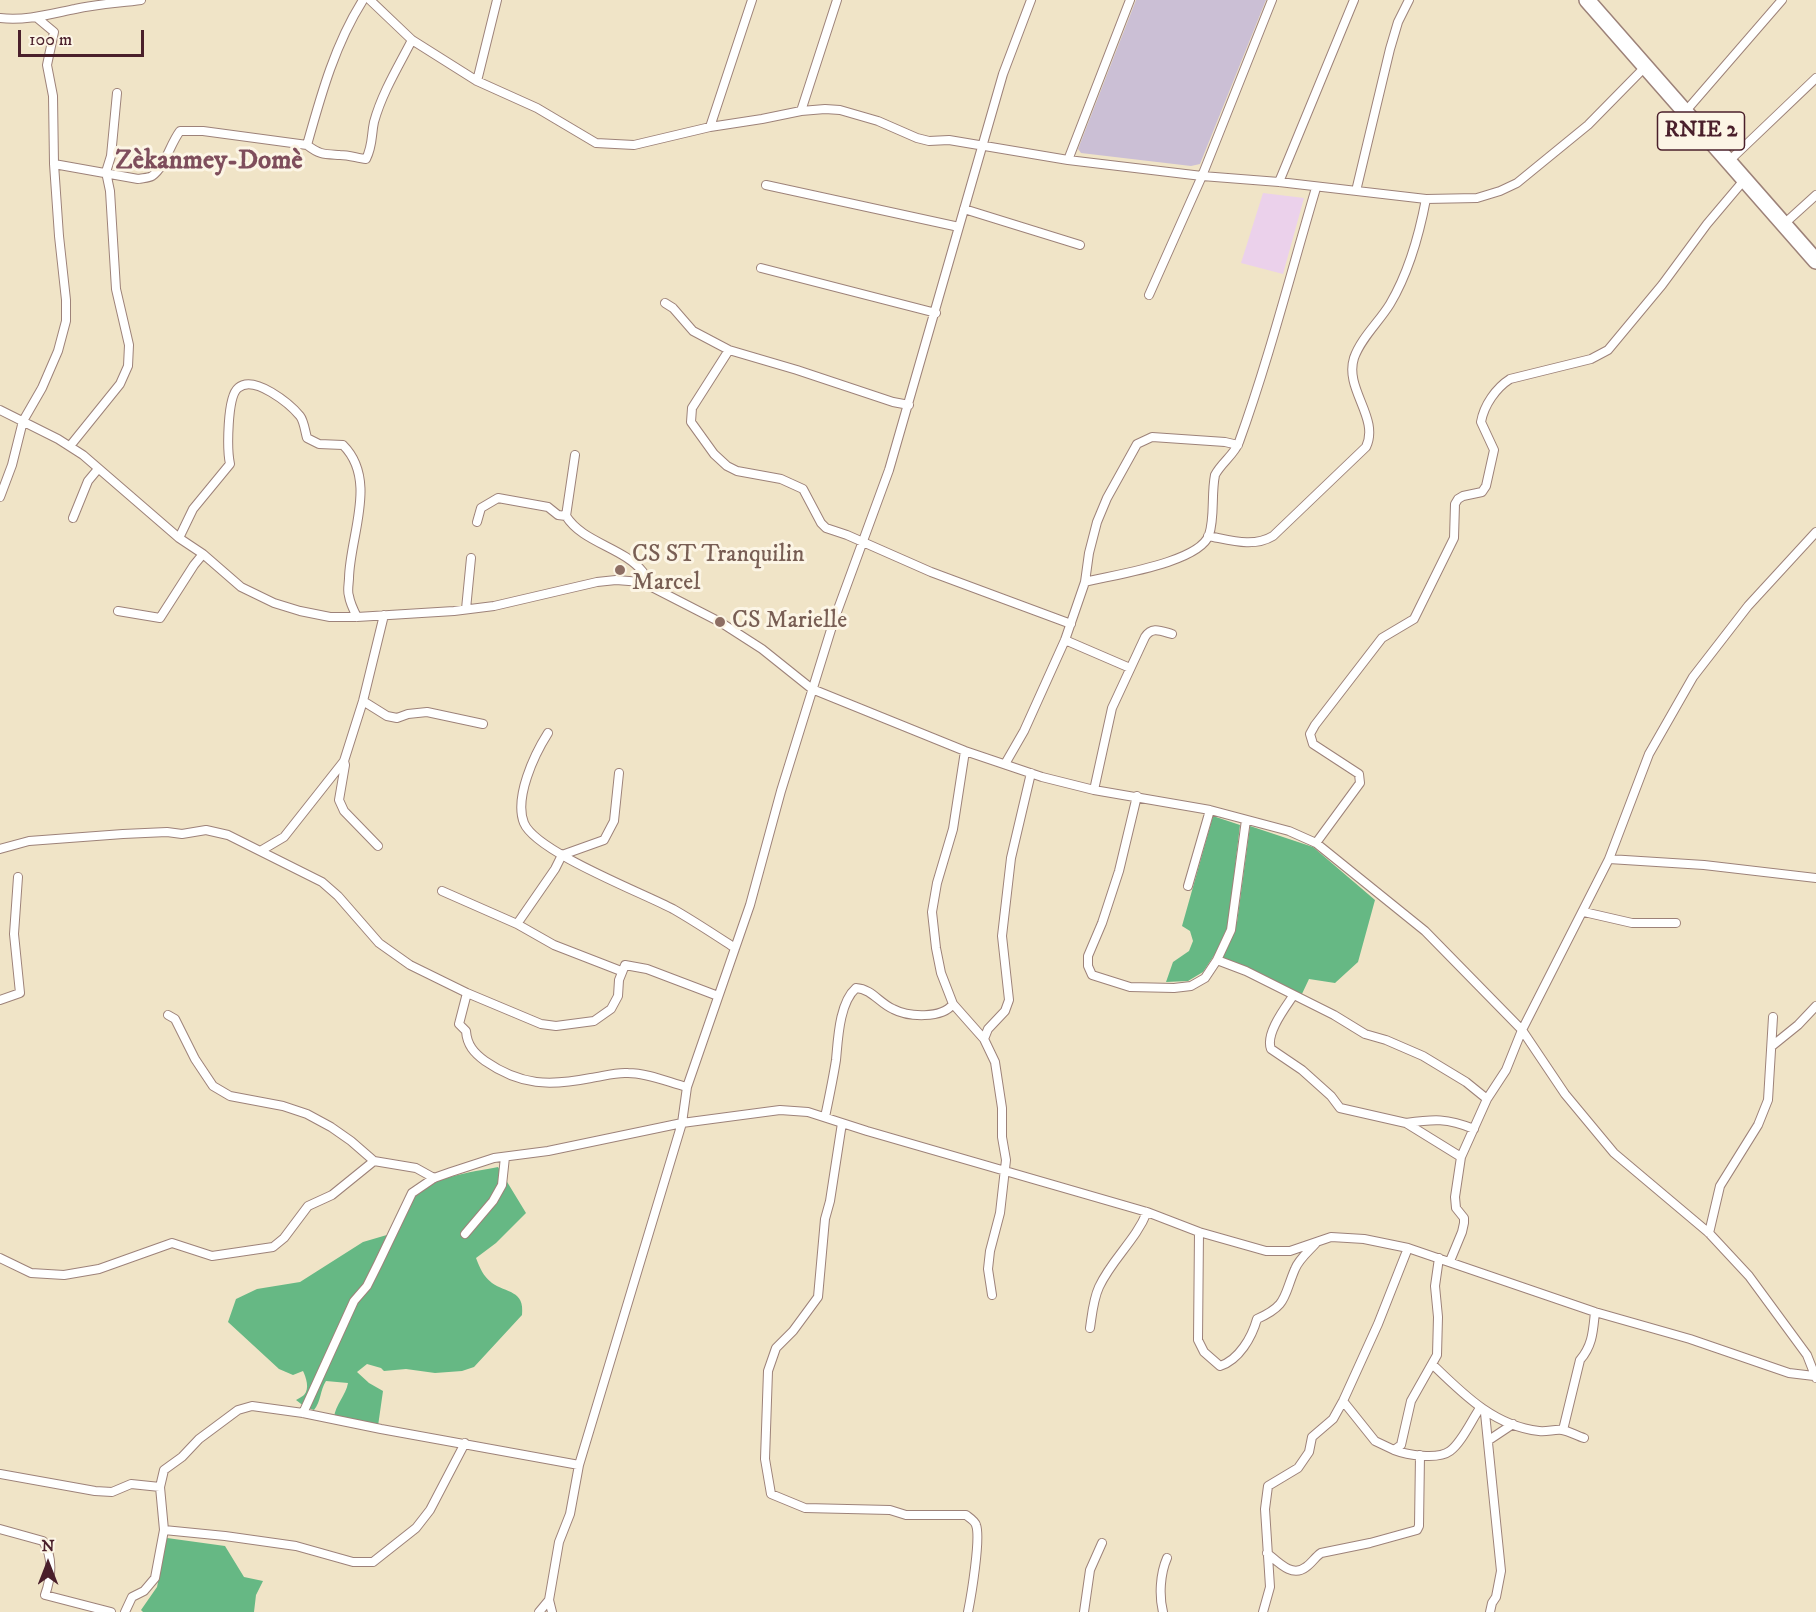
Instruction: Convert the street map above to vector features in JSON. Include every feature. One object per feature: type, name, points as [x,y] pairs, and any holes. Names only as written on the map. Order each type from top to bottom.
[{"type":"highway","name":"RNIE 2","points":[[1587,0],[1816,261]]},
{"type":"street","points":[[0,18],[13,20],[77,8],[141,0]]},
{"type":"street","points":[[307,145],[334,57],[347,25],[363,0]]},
{"type":"street","points":[[370,0],[412,40],[477,81],[537,108],[596,143],[634,145],[710,127],[801,111],[840,110],[878,121],[929,141],[949,140],[1068,160],[1426,199],[1476,198],[1517,183],[1588,125],[1645,67]]},
{"type":"street","points":[[477,81],[497,0]]},
{"type":"street","points":[[710,127],[752,0]]},
{"type":"street","points":[[801,111],[837,0]]},
{"type":"street","points":[[552,1612],[549,1600],[559,1542],[570,1514],[579,1465],[682,1123],[687,1087],[750,905],[781,791],[834,620],[889,470],[1003,74],[1031,0]]},
{"type":"street","points":[[1068,160],[1130,0]]},
{"type":"street","points":[[1149,295],[1202,176],[1272,0]]},
{"type":"street","points":[[1279,182],[1354,0]]},
{"type":"street","points":[[1356,191],[1390,49],[1398,22],[1409,0]]},
{"type":"street","points":[[1684,112],[1782,0]]},
{"type":"street","points":[[0,497],[12,465],[23,421],[42,388],[58,351],[66,321],[54,164],[52,96],[47,65],[54,32],[36,17]]},
{"type":"street","points":[[54,164],[138,179],[151,176],[164,161],[172,141],[180,131],[203,131],[307,145],[329,156],[341,154],[366,159],[372,147],[374,124],[390,81],[412,40]]},
{"type":"street","points":[[1729,161],[1816,78]]},
{"type":"street","points":[[70,446],[120,384],[128,366],[129,345],[116,289],[111,191],[106,172],[111,156],[117,93]]},
{"type":"street","points":[[1316,843],[1360,783],[1361,778],[1359,774],[1313,744],[1310,734],[1382,638],[1414,619],[1454,538],[1455,504],[1463,495],[1482,492],[1486,486],[1494,450],[1481,422],[1486,407],[1501,385],[1510,379],[1591,359],[1608,350],[1745,179]]},
{"type":"street","points":[[766,185],[959,227]]},
{"type":"street","points":[[1085,582],[1171,562],[1197,549],[1208,536],[1215,475],[1219,467],[1239,445],[1316,188]]},
{"type":"street","points":[[1784,224],[1816,195]]},
{"type":"street","points":[[1208,536],[1252,543],[1264,542],[1366,447],[1371,433],[1353,378],[1354,358],[1401,283],[1420,228],[1426,199]]},
{"type":"street","points":[[964,209],[1080,245]]},
{"type":"street","points":[[761,268],[936,313]]},
{"type":"street","points":[[665,303],[673,308],[693,331],[729,350],[893,402],[909,405]]},
{"type":"street","points":[[729,350],[692,408],[691,422],[714,454],[727,466],[737,471],[793,483],[804,489],[821,523],[826,528],[923,569],[1071,624]]},
{"type":"street","points":[[179,537],[193,508],[230,464],[229,431],[235,390],[240,385],[248,384],[268,389],[301,417],[307,438],[319,444],[343,445],[350,452],[357,466],[360,505],[350,565],[348,595],[357,618]]},
{"type":"street","points":[[0,410],[70,446],[241,587],[274,603],[330,617],[357,618],[504,604],[597,582],[616,580],[642,582],[720,622],[762,649],[813,689],[964,751],[1030,773],[1094,789],[1210,810],[1288,831],[1316,843],[1425,932],[1522,1030],[1565,1094],[1614,1153],[1709,1233],[1749,1276],[1807,1355],[1815,1377],[1789,1373],[1408,1248],[1364,1239],[1331,1237],[1290,1251],[1266,1251],[1199,1232],[1147,1212],[808,1112],[780,1110],[682,1123],[583,1144],[494,1158],[434,1178],[412,1193],[367,1286],[354,1301],[303,1413]]},
{"type":"street","points":[[1005,764],[1024,731],[1065,640],[1085,582],[1097,522],[1107,498],[1137,444],[1152,437],[1239,445]]},
{"type":"street","points":[[575,455],[566,516],[578,529],[634,561],[643,572],[642,582]]},
{"type":"street","points":[[73,518],[88,481],[98,469]]},
{"type":"street","points":[[477,522],[481,508],[498,498],[548,507],[558,515],[566,516]]},
{"type":"street","points":[[1450,1261],[1464,1223],[1464,1218],[1456,1208],[1455,1197],[1461,1156],[1487,1100],[1506,1070],[1522,1030],[1609,859],[1649,754],[1693,677],[1748,606],[1816,532]]},
{"type":"street","points":[[118,611],[160,618],[203,554]]},
{"type":"street","points":[[466,609],[471,558]]},
{"type":"street","points":[[262,850],[284,837],[344,761],[363,700],[384,615]]},
{"type":"street","points":[[1094,789],[1113,708],[1148,632],[1155,629],[1172,634]]},
{"type":"street","points":[[1065,640],[1130,668]]},
{"type":"street","points":[[363,700],[387,716],[397,718],[427,712],[483,724]]},
{"type":"street","points":[[548,733],[526,780],[521,805],[525,824],[539,840],[562,855],[675,910],[735,948]]},
{"type":"street","points":[[964,751],[953,829],[937,884],[932,912],[941,973],[953,1005],[984,1039],[996,1062],[1002,1108],[1002,1137],[1006,1172],[989,1260],[992,1295]]},
{"type":"street","points":[[344,761],[339,800],[344,811],[378,846]]},
{"type":"street","points":[[517,924],[562,855],[604,840],[614,821],[619,773]]},
{"type":"street","points":[[984,1039],[988,1029],[1005,1011],[1009,1000],[1002,936],[1011,858],[1030,773]]},
{"type":"street","points":[[1137,796],[1119,871],[1102,923],[1088,956],[1088,966],[1092,975],[1130,987],[1191,986],[1205,978],[1217,960],[1231,930],[1246,820]]},
{"type":"street","points":[[1188,886],[1210,810]]},
{"type":"street","points":[[0,849],[29,841],[167,832],[182,834],[206,830],[228,835],[322,882],[338,896],[379,943],[402,959],[467,993],[541,1024],[556,1026],[594,1021],[610,1009],[618,996],[621,971],[625,965],[640,967],[718,996]]},
{"type":"street","points":[[1609,859],[1704,865],[1816,878]]},
{"type":"street","points":[[0,1000],[20,993],[14,934],[18,877]]},
{"type":"street","points":[[442,891],[517,924],[554,945],[621,971]]},
{"type":"street","points":[[1584,912],[1632,923],[1676,923]]},
{"type":"street","points":[[1217,960],[1246,971],[1334,1015],[1365,1034],[1386,1040],[1423,1056],[1466,1082],[1487,1100]]},
{"type":"street","points":[[825,1117],[836,1060],[839,1024],[850,993],[856,988],[869,991],[895,1011],[931,1014],[949,1010],[953,1005]]},
{"type":"street","points":[[467,993],[459,1024],[466,1031],[466,1040],[476,1054],[495,1068],[522,1080],[532,1083],[557,1082],[631,1072],[687,1087]]},
{"type":"street","points":[[1293,996],[1270,1037],[1270,1049],[1302,1070],[1331,1096],[1340,1108],[1406,1123],[1461,1156]]},
{"type":"street","points":[[1772,1046],[1798,1025],[1816,1006]]},
{"type":"street","points":[[168,1015],[175,1019],[195,1059],[213,1086],[230,1096],[283,1106],[307,1114],[338,1131],[374,1161],[416,1168],[434,1178]]},
{"type":"street","points":[[1709,1233],[1720,1186],[1758,1125],[1768,1100],[1773,1017]]},
{"type":"street","points":[[1406,1123],[1428,1120],[1455,1121],[1474,1129]]},
{"type":"street","points":[[842,1123],[825,1219],[818,1297],[793,1331],[776,1348],[768,1371],[765,1459],[771,1494],[805,1508],[890,1510],[906,1515],[966,1515],[976,1525],[977,1540],[968,1612]]},
{"type":"street","points":[[465,1234],[493,1201],[502,1185],[505,1157]]},
{"type":"street","points":[[0,1258],[31,1273],[63,1275],[99,1269],[172,1243],[212,1256],[273,1247],[284,1238],[308,1206],[332,1195],[374,1161]]},
{"type":"street","points":[[1090,1328],[1098,1289],[1124,1248],[1136,1235],[1147,1212]]},
{"type":"street","points":[[1199,1232],[1198,1340],[1204,1352],[1221,1366],[1229,1364],[1242,1349],[1253,1333],[1257,1319],[1273,1312],[1285,1298],[1296,1266],[1317,1242]]},
{"type":"street","points":[[1263,1612],[1270,1587],[1265,1509],[1268,1486],[1298,1468],[1308,1452],[1312,1437],[1333,1419],[1378,1324],[1408,1248]]},
{"type":"street","points":[[1394,1450],[1401,1445],[1411,1401],[1437,1355],[1435,1286],[1438,1258]]},
{"type":"street","points":[[1563,1430],[1580,1360],[1592,1340],[1595,1311]]},
{"type":"street","points":[[1432,1364],[1483,1411],[1513,1425],[1540,1431],[1563,1430],[1584,1438]]},
{"type":"street","points":[[1343,1401],[1375,1441],[1394,1450],[1420,1455],[1448,1453],[1483,1411]]},
{"type":"street","points":[[125,1612],[132,1598],[144,1591],[155,1578],[164,1530],[160,1487],[164,1470],[182,1457],[199,1439],[238,1410],[252,1406],[303,1413],[579,1465]]},
{"type":"street","points":[[1483,1411],[1489,1440],[1501,1571],[1496,1597],[1490,1612]]},
{"type":"street","points":[[1489,1440],[1513,1425]]},
{"type":"street","points":[[164,1530],[296,1546],[353,1562],[373,1562],[416,1528],[430,1510],[465,1443]]},
{"type":"street","points":[[1267,1553],[1289,1570],[1296,1571],[1306,1567],[1314,1557],[1321,1553],[1417,1530],[1419,1526],[1420,1455]]},
{"type":"street","points":[[0,1474],[95,1491],[112,1492],[131,1484],[160,1487]]},
{"type":"street","points":[[0,1529],[43,1541],[47,1548],[51,1578],[45,1595],[111,1612]]},
{"type":"street","points":[[1084,1612],[1090,1570],[1102,1543]]},
{"type":"street","points":[[1162,1612],[1161,1587],[1167,1558]]},
{"type":"street","points":[[539,1612],[549,1600]]},
{"type":"shaded area","points":[[1136,0],[1266,0],[1200,164],[1191,166],[1081,153],[1078,149]]},
{"type":"shaded area","points":[[1263,193],[1304,198],[1283,274],[1241,263]]},
{"type":"green space","points":[[1213,816],[1240,825],[1228,926],[1215,954],[1203,972],[1188,981],[1166,982],[1173,962],[1189,951],[1193,941],[1190,931],[1182,926]]},
{"type":"green space","points":[[1250,826],[1313,847],[1375,900],[1358,962],[1335,983],[1309,979],[1301,996],[1222,957],[1237,922]]},
{"type":"green space","points":[[498,1167],[526,1213],[496,1243],[476,1258],[482,1272],[489,1280],[518,1297],[521,1301],[522,1315],[474,1367],[462,1371],[435,1373],[406,1369],[384,1371],[367,1364],[357,1372],[369,1383],[383,1391],[378,1426],[334,1418],[348,1383],[326,1381],[314,1410],[305,1407],[296,1400],[307,1390],[303,1371],[293,1375],[279,1369],[228,1322],[236,1299],[257,1289],[300,1282],[363,1242],[397,1232],[411,1201],[427,1186],[450,1177]]},
{"type":"green space","points":[[167,1538],[225,1546],[244,1577],[263,1581],[256,1595],[254,1612],[143,1612],[141,1610],[157,1587]]},
{"type":"place","name":"CS ST Tranquilin Marcel","points":[[620,570]]},
{"type":"place","name":"CS Marielle","points":[[720,622]]},
{"type":"district","name":"Zèkanmey-Domè","points":[[209,162]]}]
